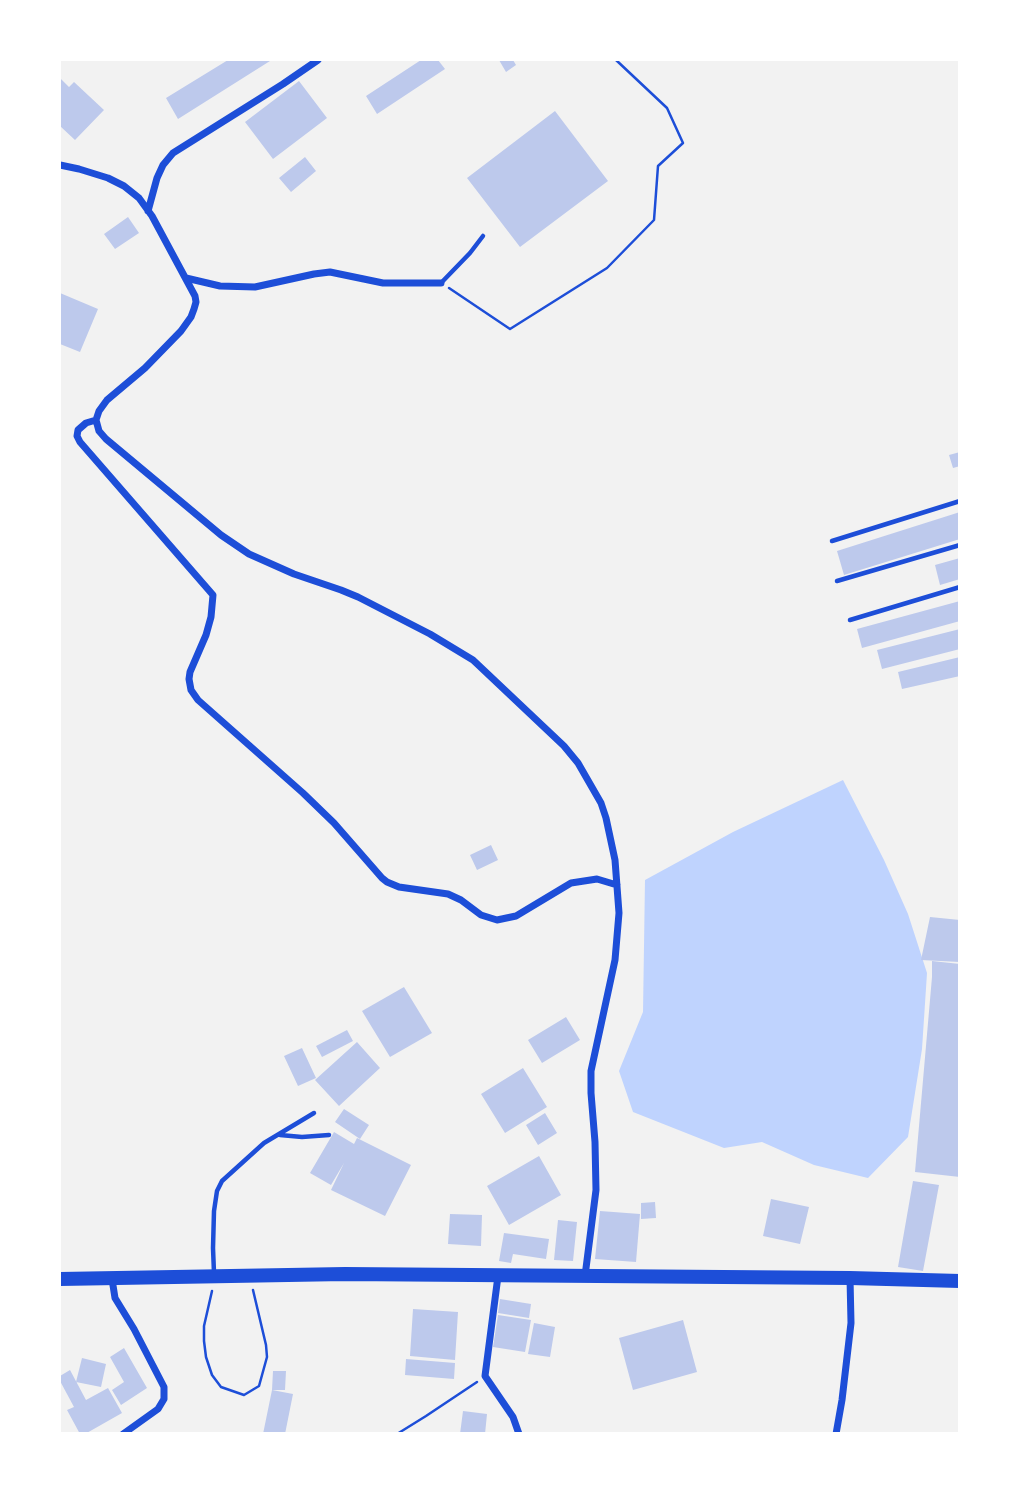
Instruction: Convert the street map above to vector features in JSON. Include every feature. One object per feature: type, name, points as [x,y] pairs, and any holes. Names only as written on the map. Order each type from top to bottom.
[{"type":"main road","points":[[60,1279],[345,1274],[960,1281]]},
{"type":"street","points":[[148,211],[157,178],[173,153],[318,60]]},
{"type":"street","points":[[60,165],[108,178],[139,198],[186,278],[196,302],[191,317],[163,351],[107,400],[96,421],[99,430],[116,449],[221,535],[249,554],[379,607],[473,660],[564,746],[578,762],[596,793],[604,810],[615,860],[620,914],[615,960],[591,1071],[596,1191],[585,1276]]},
{"type":"street","points":[[186,278],[220,286],[255,287],[330,272],[383,283],[441,283]]},
{"type":"street","points":[[96,421],[86,423],[78,430],[80,442],[213,595],[206,635],[190,672],[191,690],[198,700],[334,823],[382,878],[400,887],[448,894],[481,915],[497,920],[516,916],[571,883],[597,879],[617,885]]},
{"type":"street","points":[[498,1275],[485,1376],[509,1410],[519,1433]]},
{"type":"street","points":[[835,1433],[851,1323],[850,1278]]},
{"type":"street","points":[[112,1279],[115,1298],[160,1378],[165,1394],[153,1413],[123,1433]]},
{"type":"lane","points":[[441,283],[483,236]]},
{"type":"lane","points":[[832,541],[960,501]]},
{"type":"lane","points":[[837,582],[960,545]]},
{"type":"lane","points":[[850,620],[960,586]]},
{"type":"lane","points":[[214,1277],[212,1248],[219,1187],[258,1148],[314,1112]]},
{"type":"lane","points":[[279,1135],[329,1135]]},
{"type":"path","points":[[441,283],[510,328],[607,268],[654,220],[658,166],[683,143],[667,108],[616,60]]},
{"type":"path","points":[[214,1277],[204,1326],[206,1357],[212,1375],[222,1387],[244,1395],[259,1386],[267,1357],[249,1276]]},
{"type":"path","points":[[397,1433],[485,1376]]},
{"type":"water","points":[[843,780],[908,914],[927,973],[922,1049],[908,1137],[868,1178],[814,1165],[762,1142],[724,1148],[633,1112],[619,1071],[643,1012],[645,880],[733,832]]},
{"type":"building","points":[[228,60],[270,61],[178,119],[166,98]]},
{"type":"building","points":[[421,60],[438,60],[445,69],[377,114],[366,96]]},
{"type":"building","points":[[499,60],[513,60],[516,65],[506,72]]},
{"type":"building","points":[[60,78],[69,87],[74,82],[104,110],[75,140],[60,126]]},
{"type":"building","points":[[299,81],[327,118],[273,159],[245,122]]},
{"type":"building","points":[[555,111],[608,181],[520,247],[467,178]]},
{"type":"building","points":[[305,157],[316,171],[291,192],[279,178]]},
{"type":"building","points":[[128,217],[139,233],[115,249],[104,234]]},
{"type":"building","points":[[60,293],[98,309],[80,352],[60,344]]},
{"type":"building","points":[[960,452],[960,466],[953,468],[949,455]]},
{"type":"building","points":[[960,512],[960,539],[844,575],[837,551]]},
{"type":"building","points":[[960,558],[960,579],[940,585],[935,565]]},
{"type":"building","points":[[960,601],[960,621],[862,648],[857,629]]},
{"type":"building","points":[[960,629],[960,649],[882,669],[877,650]]},
{"type":"building","points":[[960,657],[960,676],[902,689],[898,672]]},
{"type":"building","points":[[491,845],[498,860],[477,870],[470,855]]},
{"type":"building","points":[[930,917],[960,920],[960,962],[921,960]]},
{"type":"building","points":[[932,961],[960,964],[960,1177],[915,1172]]},
{"type":"building","points":[[404,987],[432,1033],[390,1057],[362,1011]]},
{"type":"building","points":[[566,1017],[580,1040],[542,1063],[528,1040]]},
{"type":"building","points":[[347,1030],[353,1041],[322,1057],[316,1046]]},
{"type":"building","points":[[357,1042],[380,1068],[339,1106],[315,1080]]},
{"type":"building","points":[[302,1048],[316,1078],[298,1086],[284,1056]]},
{"type":"building","points":[[523,1068],[547,1107],[505,1133],[481,1094]]},
{"type":"building","points":[[344,1109],[369,1125],[360,1139],[335,1122]]},
{"type":"building","points":[[545,1113],[557,1133],[538,1145],[526,1125]]},
{"type":"building","points":[[334,1132],[354,1144],[357,1138],[411,1165],[385,1216],[331,1190],[344,1163],[331,1185],[310,1173]]},
{"type":"building","points":[[539,1156],[561,1195],[509,1225],[487,1186]]},
{"type":"building","points":[[913,1181],[939,1185],[923,1271],[898,1267]]},
{"type":"building","points":[[771,1199],[809,1207],[800,1244],[763,1236]]},
{"type":"building","points":[[655,1202],[656,1218],[641,1219],[641,1203]]},
{"type":"building","points":[[600,1211],[640,1214],[636,1262],[595,1259]]},
{"type":"building","points":[[450,1214],[482,1215],[481,1246],[448,1244]]},
{"type":"building","points":[[558,1220],[577,1222],[573,1261],[554,1260]]},
{"type":"building","points":[[504,1233],[549,1239],[546,1259],[513,1254],[511,1263],[499,1261]]},
{"type":"building","points":[[500,1299],[531,1304],[529,1318],[498,1313]]},
{"type":"building","points":[[413,1309],[458,1312],[455,1360],[410,1356]]},
{"type":"building","points":[[498,1315],[531,1320],[525,1352],[493,1347]]},
{"type":"building","points":[[683,1320],[697,1372],[633,1390],[619,1338]]},
{"type":"building","points":[[534,1323],[555,1327],[550,1357],[528,1354]]},
{"type":"building","points":[[124,1348],[147,1388],[121,1405],[112,1390],[124,1382],[110,1357]]},
{"type":"building","points":[[82,1358],[106,1364],[101,1387],[76,1382]]},
{"type":"building","points":[[406,1359],[455,1363],[454,1379],[405,1375]]},
{"type":"building","points":[[70,1370],[86,1400],[108,1388],[122,1413],[85,1434],[80,1434],[67,1410],[74,1407],[60,1381],[60,1376]]},
{"type":"building","points":[[273,1371],[286,1371],[285,1390],[272,1390]]},
{"type":"building","points":[[272,1390],[293,1394],[285,1434],[263,1434]]},
{"type":"building","points":[[463,1411],[487,1414],[485,1434],[460,1434]]}]
